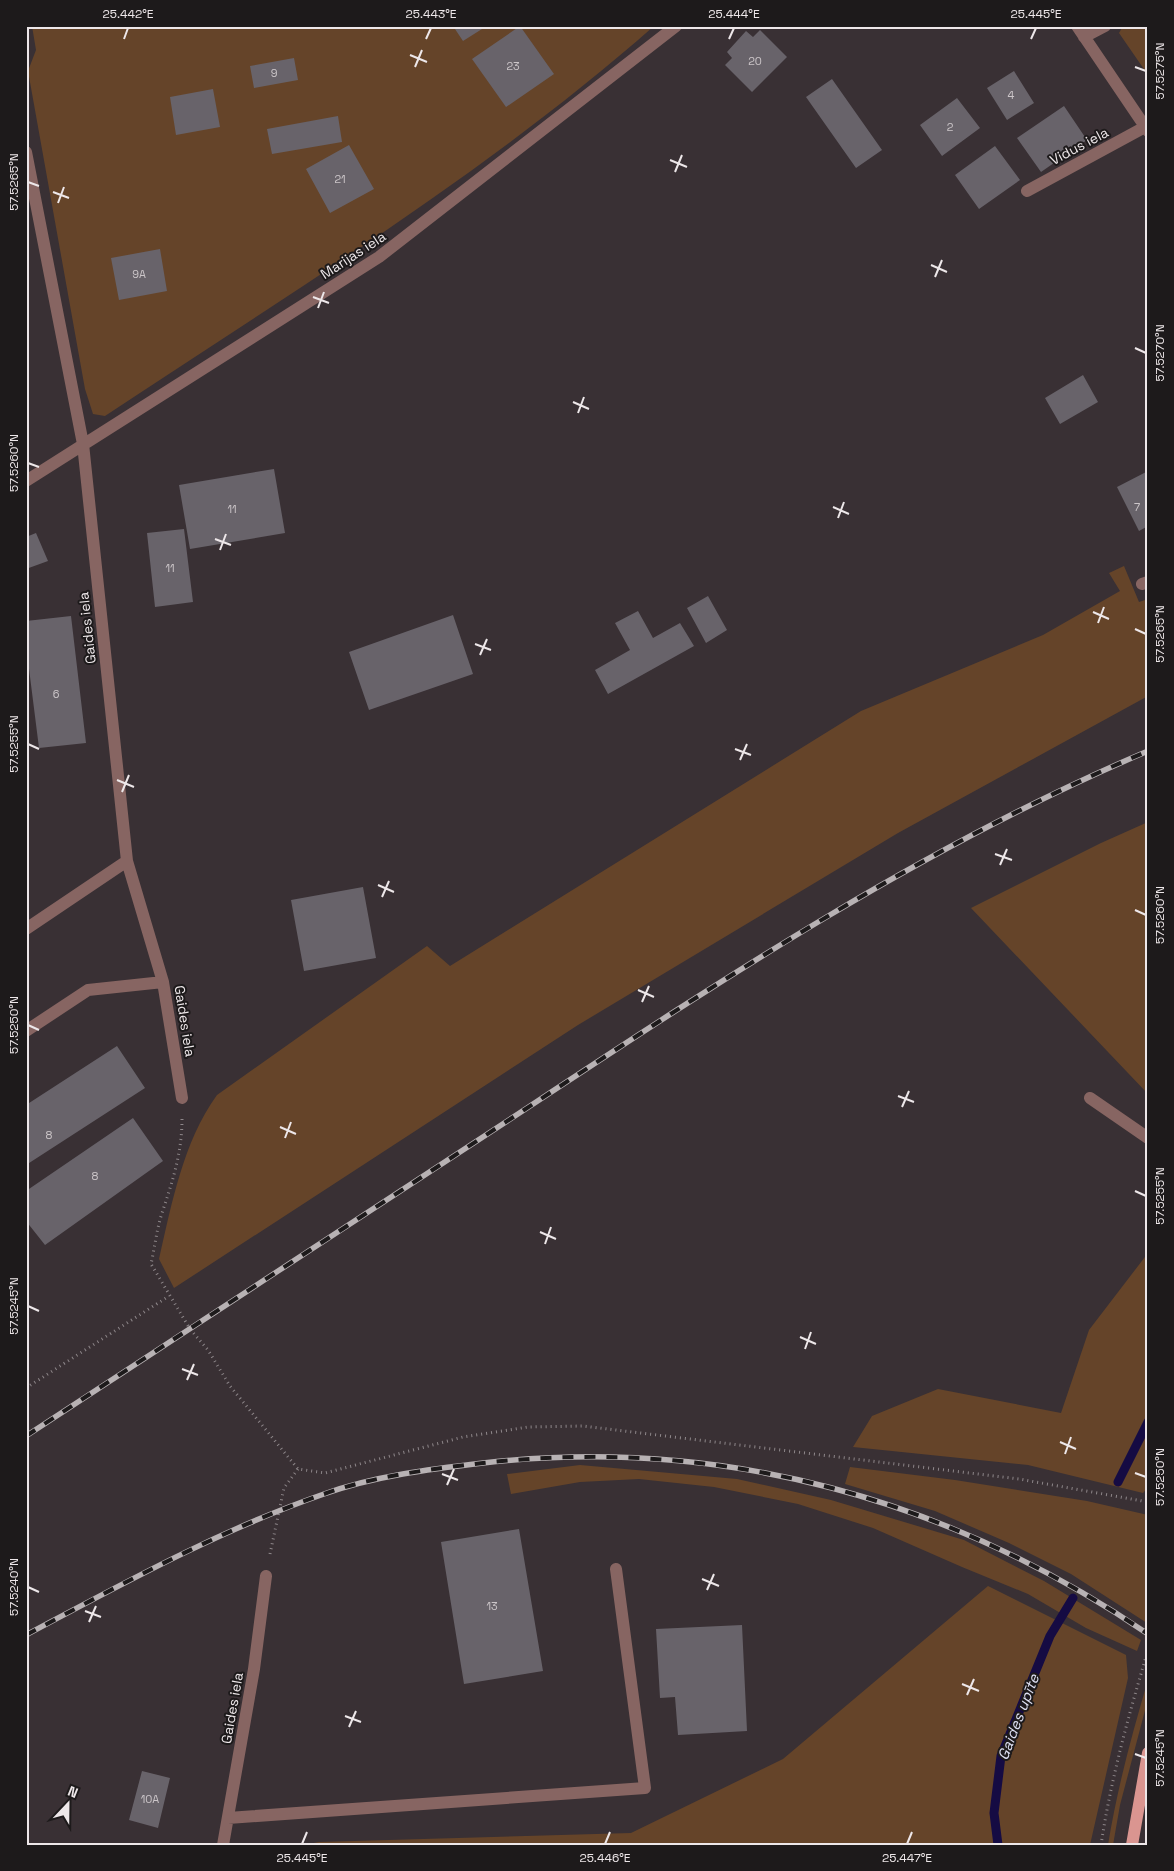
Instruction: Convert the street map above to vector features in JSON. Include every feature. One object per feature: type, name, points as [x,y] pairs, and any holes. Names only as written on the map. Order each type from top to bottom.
[{"type":"main road","points":[[1132,1845],[1148,1753]]},
{"type":"street","name":"Marijas iela","points":[[26,481],[380,257],[676,26]]},
{"type":"street","points":[[1105,26],[1081,31],[1146,129]]},
{"type":"street","name":"Vidus iela","points":[[1027,191],[1146,129]]},
{"type":"street","name":"Gaides iela","points":[[26,152],[83,444],[127,861],[164,982],[182,1098]]},
{"type":"street","points":[[26,929],[127,861]]},
{"type":"street","points":[[26,1031],[88,990],[164,982]]},
{"type":"street","points":[[1090,1098],[1148,1138]]},
{"type":"street","points":[[228,1818],[645,1788],[616,1569]]},
{"type":"street","name":"Gaides iela","points":[[223,1845],[254,1669],[266,1576]]},
{"type":"path","points":[[182,1098],[182,1142],[172,1187],[162,1212],[151,1264],[230,1386],[298,1469],[325,1473],[463,1437],[528,1427],[583,1426],[1019,1479],[1148,1502]]},
{"type":"path","points":[[26,1388],[170,1296]]},
{"type":"path","points":[[266,1576],[284,1488],[298,1469]]},
{"type":"path","points":[[1101,1845],[1106,1808],[1127,1719],[1148,1650]]},
{"type":"shaded area","points":[[32,26],[654,26],[524,132],[456,182],[317,277],[105,416],[93,414],[85,389],[28,71],[36,50]]},
{"type":"shaded area","points":[[1123,26],[1148,26],[1148,75],[1119,33]]},
{"type":"shaded area","points":[[1124,566],[1139,602],[1148,599],[1148,696],[898,833],[578,1025],[174,1288],[159,1259],[174,1195],[187,1153],[205,1113],[217,1095],[427,946],[450,966],[861,711],[1043,635],[1120,591],[1109,573]]},
{"type":"shaded area","points":[[1148,822],[1148,1094],[971,908],[1101,843]]},
{"type":"shaded area","points":[[1148,1253],[1148,1487],[1143,1493],[1028,1465],[853,1447],[872,1416],[938,1389],[1061,1413],[1089,1330]]},
{"type":"shaded area","points":[[580,1465],[737,1479],[831,1500],[964,1540],[1044,1581],[1141,1640],[1137,1651],[1086,1628],[1028,1594],[873,1528],[798,1504],[714,1487],[639,1479],[580,1482],[511,1494],[507,1474]]},
{"type":"shaded area","points":[[850,1467],[955,1480],[1087,1501],[1148,1515],[1147,1623],[1071,1574],[1009,1543],[935,1511],[845,1484]]},
{"type":"shaded area","points":[[988,1586],[1126,1655],[1128,1678],[1090,1845],[303,1845],[319,1842],[631,1833],[783,1759]]},
{"type":"shaded area","points":[[1148,1680],[1148,1699],[1120,1805],[1113,1845],[1108,1845],[1125,1762]]},
{"type":"building","points":[[453,26],[480,26],[482,29],[463,41]]},
{"type":"building","points":[[520,26],[554,74],[506,107],[472,59]]},
{"type":"building","points":[[760,30],[787,57],[752,92],[725,65],[732,58],[727,52],[746,31],[753,37]]},
{"type":"building","points":[[294,58],[298,80],[254,88],[250,66]]},
{"type":"building","points":[[1014,71],[1034,103],[1007,120],[987,88]]},
{"type":"building","points":[[832,79],[882,150],[856,168],[806,97]]},
{"type":"building","points":[[213,89],[220,127],[176,135],[170,97]]},
{"type":"building","points":[[957,98],[980,128],[942,156],[920,125]]},
{"type":"building","points":[[1064,106],[1087,140],[1041,172],[1017,138]]},
{"type":"building","points":[[338,116],[342,142],[272,154],[267,129]]},
{"type":"building","points":[[349,145],[374,189],[330,213],[306,169]]},
{"type":"building","points":[[995,146],[1020,180],[979,209],[955,175]]},
{"type":"building","points":[[160,249],[167,291],[119,300],[111,258]]},
{"type":"building","points":[[1083,375],[1098,402],[1060,424],[1045,398]]},
{"type":"building","points":[[274,469],[285,533],[190,549],[179,485]]},
{"type":"building","points":[[1148,471],[1148,526],[1139,531],[1117,487]]},
{"type":"building","points":[[184,529],[193,602],[155,607],[147,533]]},
{"type":"building","points":[[36,533],[48,561],[26,569],[26,537]]},
{"type":"building","points":[[708,596],[727,630],[706,643],[687,608]]},
{"type":"building","points":[[638,611],[653,638],[680,623],[694,646],[608,694],[595,670],[630,650],[615,623]]},
{"type":"building","points":[[453,615],[473,674],[369,710],[349,652]]},
{"type":"building","points":[[71,616],[86,743],[39,748],[26,645],[26,621]]},
{"type":"building","points":[[363,887],[376,958],[304,971],[291,900]]},
{"type":"building","points":[[117,1046],[145,1088],[26,1165],[26,1105]]},
{"type":"building","points":[[133,1118],[163,1161],[45,1245],[26,1221],[26,1191]]},
{"type":"building","points":[[519,1529],[543,1671],[464,1684],[441,1542]]},
{"type":"building","points":[[742,1625],[747,1731],[678,1735],[675,1697],[660,1698],[656,1629]]},
{"type":"building","points":[[142,1771],[170,1778],[158,1828],[129,1820]]},
{"type":"waterway","name":"Gaides upīte","points":[[1118,1482],[1148,1422]]},
{"type":"waterway","name":"Gaides upīte","points":[[998,1845],[994,1813],[1001,1756],[1050,1636],[1073,1598]]},
{"type":"railway","points":[[26,1436],[751,963],[828,916],[985,828],[1066,788],[1148,751]]},
{"type":"railway","points":[[26,1635],[136,1577],[210,1541],[285,1508],[324,1494],[363,1482],[443,1468],[483,1463],[572,1457],[660,1459],[746,1470],[831,1488],[913,1513],[994,1547],[1072,1587],[1148,1634]]}]
